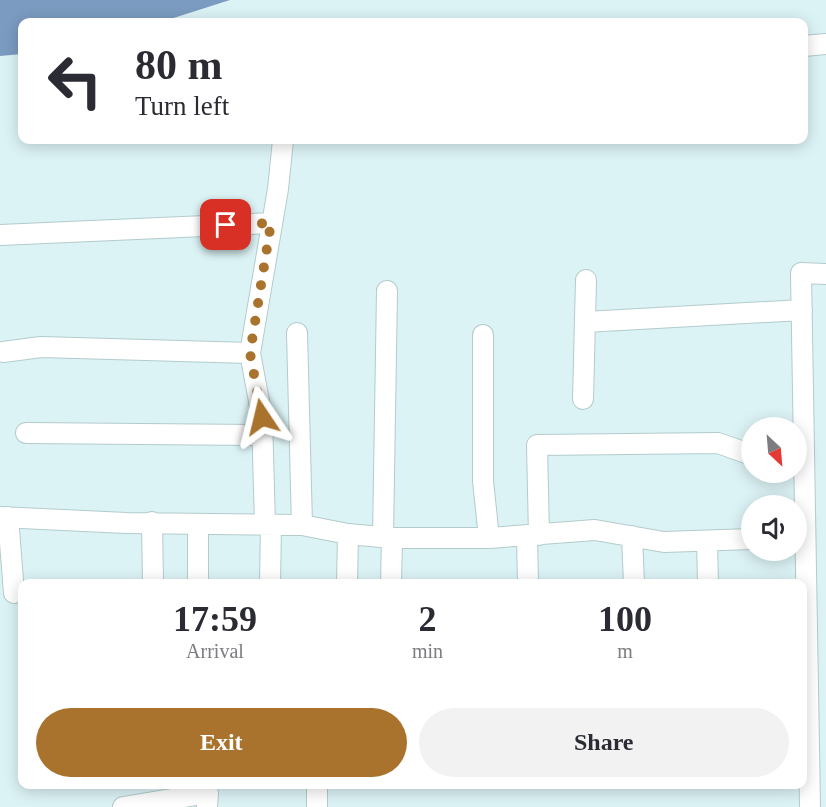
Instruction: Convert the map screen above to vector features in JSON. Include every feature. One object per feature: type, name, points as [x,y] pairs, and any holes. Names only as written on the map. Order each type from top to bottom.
[{"type":"street","points":[[808,46],[826,44]]},
{"type":"street","points":[[270,579],[262,417],[250,353],[271,223],[279,189],[283,144]]},
{"type":"street","points":[[0,235],[271,223]]},
{"type":"street","points":[[801,417],[801,273],[826,274]]},
{"type":"street","points":[[584,399],[586,280]]},
{"type":"street","points":[[387,291],[387,538],[391,579]]},
{"type":"street","points":[[585,322],[802,310]]},
{"type":"street","points":[[297,333],[302,525]]},
{"type":"street","points":[[483,335],[483,481],[489,538]]},
{"type":"street","points":[[3,352],[41,347],[250,353]]},
{"type":"street","points":[[26,434],[262,435]]},
{"type":"street","points":[[529,579],[537,445],[718,443],[741,451]]},
{"type":"street","points":[[14,592],[4,517],[302,525],[348,534],[387,538],[489,538],[595,530],[664,542],[741,539]]},
{"type":"street","points":[[152,522],[153,579]]},
{"type":"street","points":[[198,524],[198,579]]},
{"type":"street","points":[[347,579],[348,534]]},
{"type":"street","points":[[632,536],[634,579]]},
{"type":"street","points":[[707,541],[708,579]]},
{"type":"street","points":[[802,561],[802,579]]},
{"type":"street","points":[[807,717],[810,807]]},
{"type":"street","points":[[123,807],[208,793],[207,807]]},
{"type":"water","points":[[0,0],[230,0],[174,18],[18,18],[18,54],[0,56]]},
{"type":"route","points":[[226,225],[271,223],[250,353],[262,417]]}]
